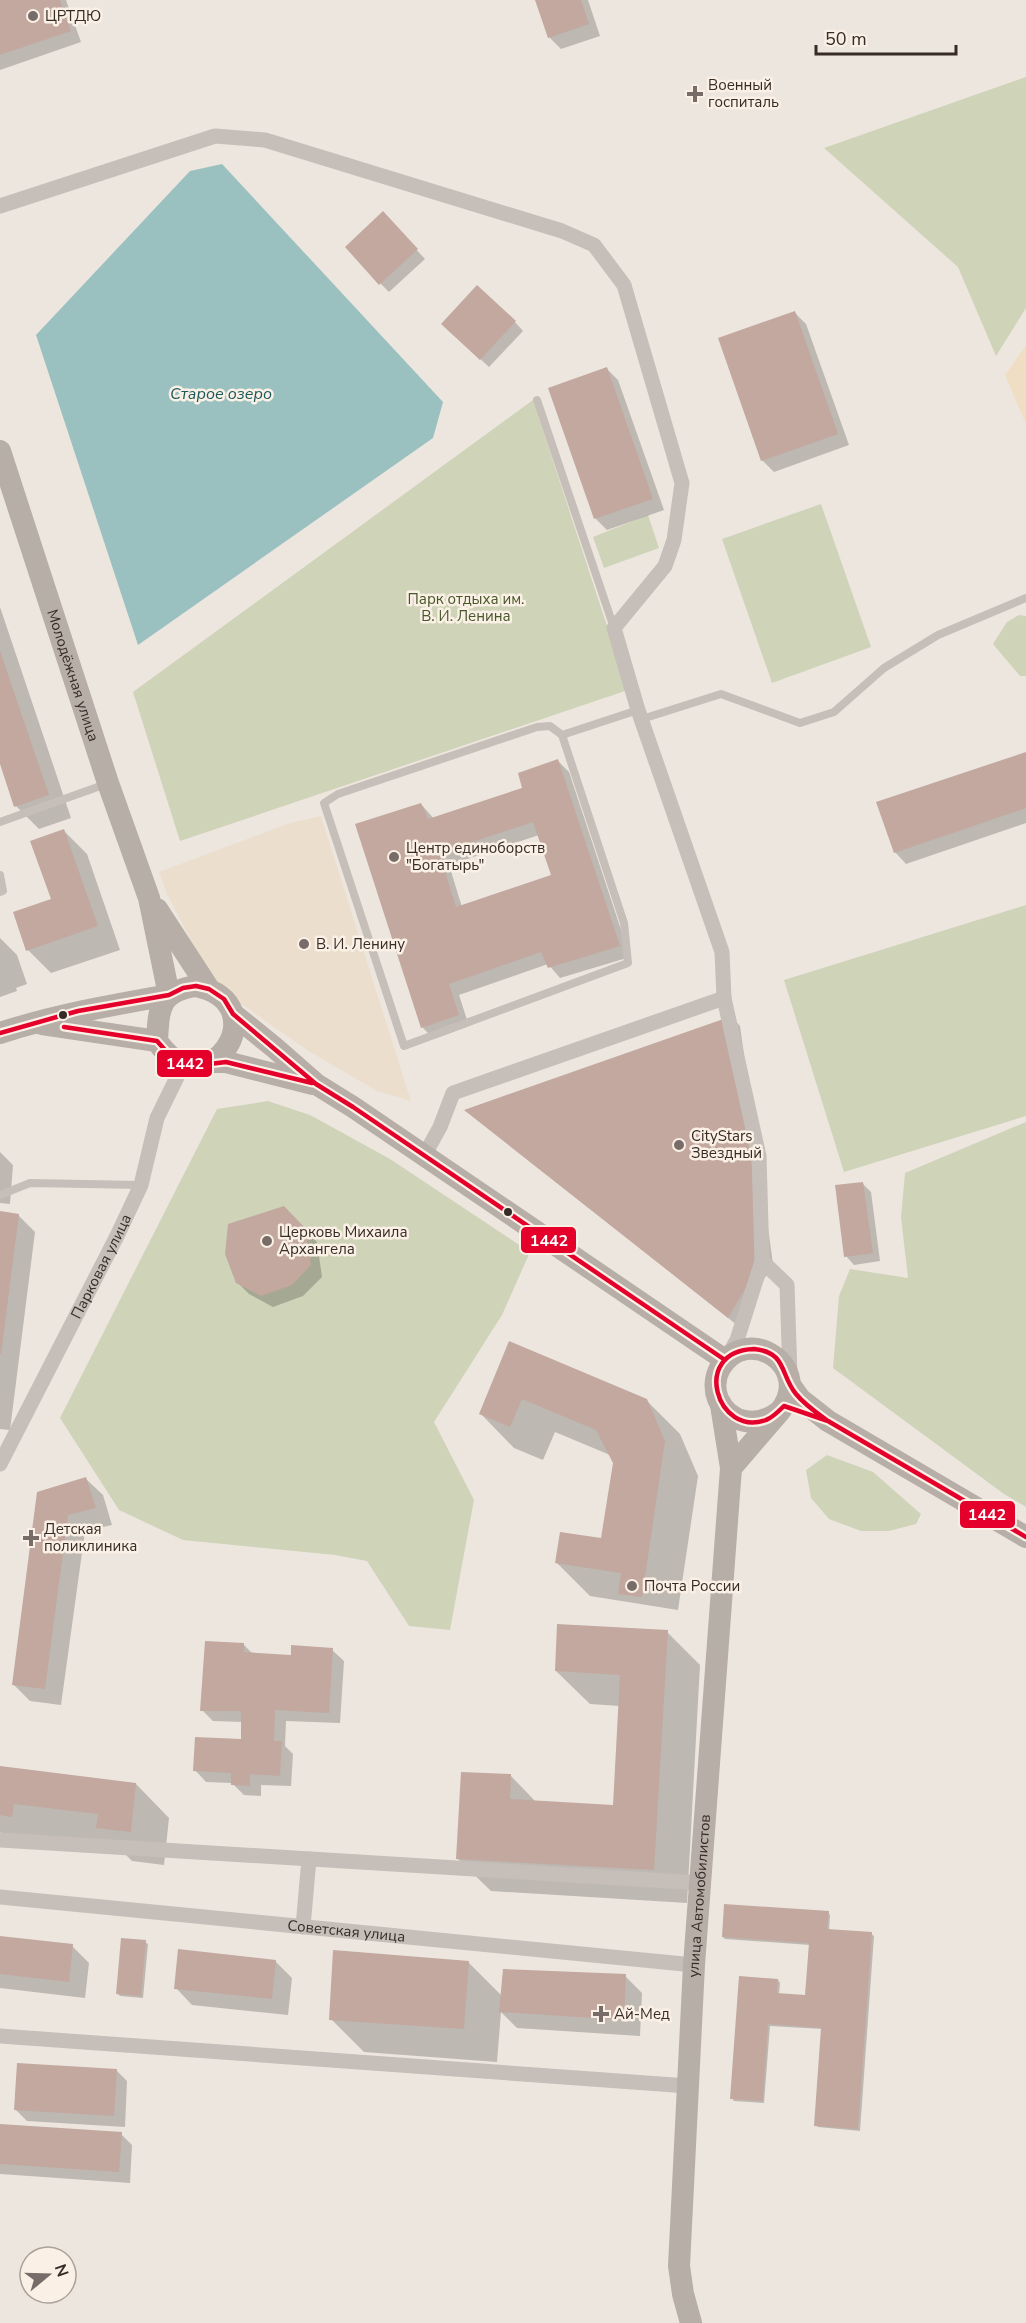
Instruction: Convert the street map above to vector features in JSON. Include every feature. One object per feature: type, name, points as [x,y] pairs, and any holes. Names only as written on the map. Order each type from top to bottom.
[{"type":"street","points":[[0,206],[215,136],[265,140],[551,227],[594,245],[624,285],[682,483],[674,540],[665,566],[614,627],[640,715],[722,952],[724,998],[759,1156],[762,1261],[737,1340],[725,1360],[719,1370],[715,1382],[716,1394],[727,1413],[744,1422],[763,1421],[786,1396],[786,1369],[770,1352],[758,1348],[734,1353],[725,1360]]},
{"type":"street","name":"Молодёжная улица","points":[[0,451],[108,783],[149,898],[169,995]]},
{"type":"street","name":"Молодёжная улица","points":[[149,898],[209,989]]},
{"type":"street","points":[[0,1033],[78,1011],[169,995],[189,987],[209,989],[224,999],[233,1014],[316,1084],[725,1360]]},
{"type":"street","points":[[157,1041],[159,1010],[169,995]]},
{"type":"street","points":[[424,1156],[440,1127],[453,1093],[724,998]]},
{"type":"street","points":[[213,1062],[227,1049],[233,1037],[233,1014]]},
{"type":"street","points":[[32,1023],[157,1041],[174,1060],[193,1066],[226,1062],[316,1084]]},
{"type":"street","name":"Парковая улица","points":[[0,1464],[141,1185],[157,1118],[184,1063]]},
{"type":"street","points":[[731,1468],[786,1396],[787,1285],[762,1261]]},
{"type":"street","points":[[786,1396],[798,1409],[828,1421],[1026,1537]]},
{"type":"street","name":"улица Автомобилистов","points":[[691,2323],[682,2294],[679,2266],[694,1965],[731,1468],[721,1405]]},
{"type":"street","points":[[0,1840],[700,1884]]},
{"type":"street","points":[[303,1927],[309,1859]]},
{"type":"street","name":"Советская улица","points":[[0,1897],[694,1965]]},
{"type":"street","points":[[0,2036],[688,2086]]},
{"type":"lane","points":[[537,400],[614,627]]},
{"type":"lane","points":[[562,735],[721,694],[800,723],[834,712],[884,668],[938,635],[1026,598]]},
{"type":"lane","points":[[550,726],[562,735],[624,923],[627,963],[404,1046],[324,802],[338,794],[537,727],[550,726]]},
{"type":"lane","points":[[0,822],[108,783]]},
{"type":"lane","points":[[0,875],[3,891],[0,892]]},
{"type":"lane","points":[[0,1195],[30,1183],[141,1185]]},
{"type":"green space","points":[[1026,77],[1026,308],[996,356],[958,267],[824,148]]},
{"type":"green space","name":"Парк отдыха им. В. И. Ленина","points":[[533,400],[628,690],[180,841],[133,692]]},
{"type":"green space","points":[[821,504],[871,647],[772,683],[722,539]]},
{"type":"green space","points":[[648,515],[659,548],[604,568],[593,537]]},
{"type":"green space","points":[[1019,615],[1026,616],[1026,676],[1020,676],[993,644],[1007,622]]},
{"type":"green space","points":[[1026,905],[1026,1116],[844,1172],[784,980]]},
{"type":"green space","points":[[268,1101],[310,1115],[390,1159],[530,1252],[502,1315],[434,1422],[474,1500],[450,1630],[409,1626],[367,1561],[335,1555],[183,1540],[119,1510],[60,1418],[217,1109]]},
{"type":"green space","points":[[1026,1122],[1026,1507],[1004,1494],[833,1368],[839,1296],[850,1269],[908,1278],[901,1217],[905,1173]]},
{"type":"green space","points":[[827,1455],[873,1472],[921,1514],[916,1524],[889,1531],[861,1531],[829,1519],[811,1498],[806,1470]]},
{"type":"sand","points":[[1026,345],[1026,424],[1005,375]]},
{"type":"shaded area","points":[[321,816],[411,1101],[377,1091],[310,1052],[234,999],[206,970],[167,894],[159,872],[290,823]]},
{"type":"water","name":"Старое озеро","points":[[222,164],[443,402],[433,438],[138,645],[36,335],[190,171]]},
{"type":"building","name":"ЦРТДЮ","points":[[0,0],[60,0],[71,31],[0,55]]},
{"type":"building","points":[[535,0],[581,0],[589,24],[548,38]]},
{"type":"building","points":[[383,211],[418,249],[379,285],[345,247]]},
{"type":"building","points":[[477,285],[516,321],[480,360],[441,324]]},
{"type":"building","points":[[795,311],[838,434],[761,461],[718,338]]},
{"type":"building","points":[[607,367],[653,499],[594,519],[548,388]]},
{"type":"building","points":[[0,651],[49,795],[14,807],[0,764]]},
{"type":"building","points":[[1026,752],[1026,808],[894,853],[876,802]]},
{"type":"building","points":[[558,759],[620,946],[548,968],[541,952],[449,984],[459,1015],[421,1028],[355,824],[421,803],[428,819],[522,788],[518,773]],"holes":[[[533,822],[551,875],[456,907],[439,853]]]},
{"type":"building","points":[[64,829],[98,926],[26,951],[13,912],[51,899],[30,841]]},
{"type":"building","points":[[732,1016],[765,1255],[728,1318],[464,1110]]},
{"type":"building","points":[[863,1182],[873,1253],[844,1257],[835,1185]]},
{"type":"building","name":"Церковь Михаила Архангела","points":[[284,1206],[306,1229],[311,1265],[292,1285],[261,1296],[236,1283],[225,1254],[228,1224]]},
{"type":"building","points":[[0,1211],[19,1214],[1,1354],[0,1354]]},
{"type":"building","points":[[509,1341],[647,1399],[665,1441],[642,1597],[618,1594],[621,1573],[555,1563],[560,1532],[601,1538],[613,1463],[596,1430],[522,1399],[510,1427],[479,1414]]},
{"type":"building","points":[[86,1477],[96,1508],[68,1515],[45,1689],[12,1685],[37,1492]]},
{"type":"building","points":[[557,1624],[668,1630],[654,1870],[456,1859],[461,1772],[511,1774],[510,1799],[613,1805],[620,1675],[555,1671]]},
{"type":"building","points":[[205,1641],[244,1643],[244,1652],[291,1655],[291,1645],[333,1648],[329,1713],[275,1710],[274,1741],[282,1741],[280,1776],[250,1774],[250,1786],[231,1785],[231,1773],[193,1771],[195,1737],[241,1739],[241,1711],[200,1711]]},
{"type":"building","points":[[0,1766],[136,1783],[131,1832],[96,1828],[98,1814],[14,1804],[12,1817],[0,1815]]},
{"type":"building","points":[[724,1904],[829,1911],[827,1929],[872,1932],[858,2129],[814,2126],[821,2028],[768,2024],[763,2101],[730,2099],[739,1976],[778,1979],[777,1993],[805,1995],[809,1943],[722,1937]]},
{"type":"building","points":[[0,1936],[73,1944],[69,1982],[0,1974]]},
{"type":"building","points":[[121,1938],[146,1940],[141,1996],[116,1994]]},
{"type":"building","points":[[178,1949],[276,1960],[272,1999],[174,1989]]},
{"type":"building","points":[[333,1950],[469,1961],[464,2029],[329,2020]]},
{"type":"building","points":[[503,1969],[626,1974],[624,2020],[499,2012]]},
{"type":"building","points":[[17,2063],[117,2069],[114,2116],[14,2110]]},
{"type":"building","points":[[0,2124],[122,2132],[119,2172],[0,2164]]},
{"type":"transit line","name":"1442","points":[[0,1033],[78,1011],[169,995],[183,988],[196,986],[209,989],[224,999],[233,1014],[316,1084],[725,1360]]},
{"type":"transit line","name":"1442","points":[[64,1027],[157,1041],[174,1060],[193,1066],[226,1062],[312,1083]]},
{"type":"transit line","name":"1442","points":[[754,1349],[765,1351],[778,1360],[796,1394],[828,1421],[784,1406],[766,1420],[749,1422],[734,1417],[724,1406],[718,1392],[717,1377],[722,1363],[734,1353],[754,1349]]},
{"type":"transit line","name":"1442","points":[[828,1421],[1011,1528],[1026,1537],[828,1421]]},
{"type":"place","name":"ЦРТДЮ","points":[[33,16]]},
{"type":"place","name":"Военный госпиталь","points":[[695,94]]},
{"type":"place","name":"Центр единоборств \"Богатырь\"","points":[[394,857]]},
{"type":"place","name":"В. И. Ленину","points":[[304,944]]},
{"type":"place","name":"CityStars Звездный","points":[[679,1145]]},
{"type":"place","name":"Церковь Михаила Архангела","points":[[267,1241]]},
{"type":"place","name":"Детская поликлиника","points":[[31,1538]]},
{"type":"place","name":"Почта России","points":[[632,1586]]},
{"type":"place","name":"Ай-Мед","points":[[601,2014]]}]
